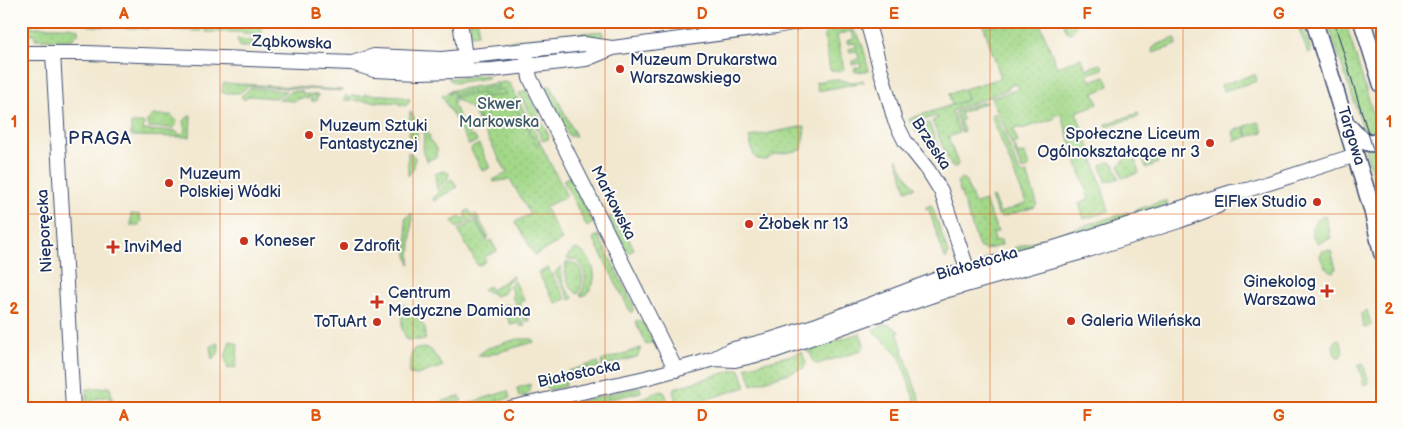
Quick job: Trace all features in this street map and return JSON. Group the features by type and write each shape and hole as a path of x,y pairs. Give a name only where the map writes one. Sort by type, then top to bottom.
{"main road":[{"name":"Targowa","path":"1314,21 1372,209 1382,253"},
{"path":"1362,21 1382,86"},
{"path":"1347,125 1366,143 1372,144 1382,137"}],"street":[{"path":"460,21 466,65"},
{"name":"Ząbkowska","path":"21,53 352,63 374,56 442,59 466,65 528,66 586,59 613,48 803,21"},
{"name":"Brzeska","path":"867,21 895,121 905,141 928,170 941,191 970,277"},
{"name":"Ząbkowska","path":"466,65 526,51 584,44 613,48"},
{"name":"Markowska","path":"526,51 530,78 676,370"},
{"name":"Nieporęcka","path":"53,53 73,408"},
{"name":"Białostocka","path":"510,408 645,378 713,359 735,360 774,351 948,290 970,277 1051,249 1356,155"}],"green space":[{"path":"88,21 146,24 148,29 89,26"},
{"path":"240,21 261,21 262,38 241,32 206,32 204,26 240,28"},
{"path":"469,21 478,21 478,34 471,35"},
{"path":"982,21 990,21 991,27 999,24 998,21 1002,21 1004,26 1019,21 1039,21 1057,67 1081,58 1086,69 1102,65 1103,69 1087,74 1090,81 1105,76 1108,87 1094,93 1098,104 1076,112 1092,155 1109,211 1084,219 1079,203 1089,199 1061,114 1053,116 1054,119 1013,130 1018,142 1014,143 1018,155 1025,153 1029,168 1022,170 991,98 1019,89 1017,84 1009,86 1009,89 952,111 959,133 948,137 958,164 956,167 951,166 932,121 937,119 936,116 911,124 909,119 967,100 964,89 1001,78"},
{"path":"1063,21 1073,21 1076,28 1071,33 1067,32"},
{"path":"1296,21 1300,21 1312,52 1308,53"},
{"path":"1327,21 1345,21 1378,130 1367,134 1364,131"},
{"path":"160,24 200,25 201,31 162,30"},
{"path":"28,27 69,27 78,29 78,34 73,39 68,40 35,39 35,34 28,34"},
{"path":"848,28 853,30 860,40 869,71 854,71 855,68 861,67 860,63 852,65 852,61 859,59 857,51 850,52 849,49 856,47 856,43 848,44 847,41 854,39 852,31 837,35 844,69 842,71 830,70 824,35 826,32"},
{"path":"603,31 603,36 557,40 557,36"},
{"path":"550,36 550,43 495,48 499,42"},
{"path":"237,38 261,43 261,47 240,47"},
{"path":"1175,38 1177,45 1153,53 1152,49 1156,45"},
{"path":"1255,74 1257,81 1223,91 1221,85"},
{"path":"488,75 488,78 454,83 448,78"},
{"path":"832,79 854,82 863,80 864,82 818,91 816,82"},
{"name":"Skwer Markowska","path":"505,82 510,84 567,196 545,207 562,240 535,255 515,222 530,214 510,179 494,182 493,180 507,173 471,107 452,97 455,103 453,105 471,137 474,136 477,141 469,145 442,96 449,91"},
{"path":"223,83 343,91 249,86 239,93 222,93"},
{"path":"497,83 498,87 493,88 489,86 489,88 454,94 450,92 449,95 449,91"},
{"path":"550,84 576,136 569,136 545,88"},
{"path":"251,88 286,91 276,98 249,96 243,99 241,96"},
{"path":"503,89 506,94 486,97 485,92"},
{"path":"964,89 967,100 952,105 949,94"},
{"path":"526,90 549,136 548,139 543,141 519,93"},
{"path":"291,91 302,91 303,94 318,95 316,101 311,101 309,96 308,99 301,98 295,101 279,100"},
{"path":"482,93 484,102 482,106 485,107 487,118 484,120 489,128 484,130 478,120 480,119 476,107 472,109 453,97"},
{"path":"365,94 402,96 410,99 407,105 400,106 400,103 344,100 346,95 349,98 354,95 364,97"},
{"path":"516,96 540,142 535,145 533,136 531,137 528,132 530,130 528,127 526,128 513,102"},
{"path":"985,101 986,103 960,113 963,120 960,121 964,131 961,132 955,112"},
{"path":"410,111 417,122 417,140 409,142"},
{"path":"996,113 1020,174 1027,173 1037,203 1035,207 1002,217 998,215 991,198 993,197 1000,213 1026,203 991,115"},
{"path":"1138,113 1139,116 1107,127 1106,124"},
{"path":"153,115 171,115 177,121 176,126 174,128 149,127 147,121"},
{"path":"191,115 190,137 131,136 131,123 144,123 143,130 175,131 181,135 185,131 183,121"},
{"path":"1259,122 1263,132 1248,137 1245,126"},
{"path":"929,123 946,166 943,166 914,128"},
{"path":"805,126 802,150 773,155 766,160 757,159 754,156 749,137"},
{"path":"1244,127 1247,137 1235,141 1233,131"},
{"path":"427,131 429,139 437,149 436,157 427,161 423,154 424,132"},
{"path":"479,144 490,168 483,171 471,148"},
{"path":"1382,147 1382,207 1365,149"},
{"path":"1154,151 1158,163 1146,168 1140,153"},
{"path":"408,152 415,157 414,168 408,176"},
{"path":"1134,155 1139,173 1122,178 1119,166 1126,158"},
{"path":"897,158 906,175 915,188 906,190"},
{"path":"1109,162 1114,164 1119,178 1106,182 1101,165"},
{"path":"443,171 449,173 448,178 437,190 435,174"},
{"path":"569,177 593,223 587,227 563,180"},
{"path":"961,178 965,180 975,204 985,201 998,232 993,233 995,241 1001,240 1002,245 985,250 979,247 957,182"},
{"path":"452,179 457,187 434,201 433,199 447,182"},
{"path":"1167,200 1168,205 1136,215 1135,210"},
{"path":"930,205 932,206 948,253 947,258 945,258 929,210 925,208"},
{"path":"469,210 473,216 476,214 489,237 487,239 475,218 457,228 452,221 461,216 463,219 465,218 465,212"},
{"path":"1128,212 1130,217 1048,243 1016,251 1014,248"},
{"path":"412,213 410,264 407,256 405,218"},
{"path":"131,214 140,215 141,220 138,226 131,226"},
{"path":"616,214 634,249 631,252 627,252 609,218"},
{"path":"1325,216 1331,238 1318,243 1312,235 1312,227 1316,221"},
{"path":"475,221 488,242 491,240 497,251 484,257 486,261 478,266 458,230"},
{"path":"598,235 634,306 631,313 593,238"},
{"path":"576,249 588,258 594,271 593,285 583,296 580,295 585,282 583,268 577,260 567,259 569,254"},
{"path":"1322,251 1331,251 1336,268 1334,272 1326,268 1320,256"},
{"path":"570,262 579,266 581,273 582,283 578,294 571,288 565,272 566,263"},
{"path":"561,266 564,283 574,298 570,300 555,273"},
{"path":"548,268 566,299 556,304 538,273"},
{"path":"512,276 513,278 507,282 504,293 495,296 490,292 485,292 483,289 489,286 492,290"},
{"path":"514,280 524,300 519,303 530,321 525,321 512,297 513,293 509,286"},
{"path":"402,305 405,305 425,327 425,340 407,340 402,329"},
{"path":"504,305 509,305 525,326 520,326 519,323 511,325 502,308 495,311"},
{"path":"1367,310 1371,325 1365,328 1363,327 1361,314"},
{"path":"638,320 643,324 653,342 646,345 635,321"},
{"path":"888,324 900,332 897,332 922,408 917,408 897,353 874,332 874,329"},
{"path":"860,333 864,345 858,352 817,364 813,361 810,352 808,353 807,350 815,346"},
{"path":"517,339 533,339 534,342 485,356 478,355 488,348"},
{"path":"1337,339 1342,347 1340,357 1337,357 1334,352 1333,343"},
{"path":"230,341 238,344 236,367 228,369 225,357"},
{"path":"217,343 219,345 218,354 212,359 210,347"},
{"path":"427,348 431,350 443,366 417,375 409,374 411,356 414,349"},
{"path":"641,348 637,357 602,366 601,361"},
{"path":"802,352 806,363 804,368 752,385 746,367"},
{"path":"598,362 599,367 568,374 568,371"},
{"path":"1363,363 1369,383 1364,385 1358,365"},
{"path":"738,369 746,387 679,408 673,391 674,388"},
{"path":"564,373 566,386 550,390 544,385 542,380"},
{"path":"530,384 530,392 519,397 517,388"},
{"path":"110,387 114,408 112,408 108,396 92,400 94,408 87,408 86,389"},
{"path":"640,387 641,392 571,408 552,408"},
{"path":"508,391 510,398 463,408 462,405"},
{"path":"662,391 665,393 669,405 660,408 613,408 612,406 649,397 652,393"},
{"path":"460,396 462,401 433,408 420,408"}],"tram line":[{"path":"1334,21 1382,179"}],"place":[{"name":"Muzeum Drukarstwa Warszawskiego","path":"620,69"},
{"name":"Muzeum Sztuki Fantastycznej","path":"309,135"},
{"name":"Społeczne Liceum Ogólnokształcące nr 3","path":"1210,143"},
{"name":"Muzeum Polskiej Wódki","path":"169,183"},
{"name":"ElFlex Studio","path":"1317,202"},
{"name":"Żłobek nr 13","path":"749,224"},
{"name":"Koneser","path":"244,241"},
{"name":"Zdrofit","path":"344,246"},
{"name":"InviMed","path":"113,247"},
{"name":"Ginekolog Warszawa","path":"1327,291"},
{"name":"Centrum Medyczne Damiana","path":"377,302"},
{"name":"Galeria Wileńska","path":"1071,321"},
{"name":"ToTuArt","path":"377,322"}],"district":[{"name":"PRAGA","path":"100,138"}]}
